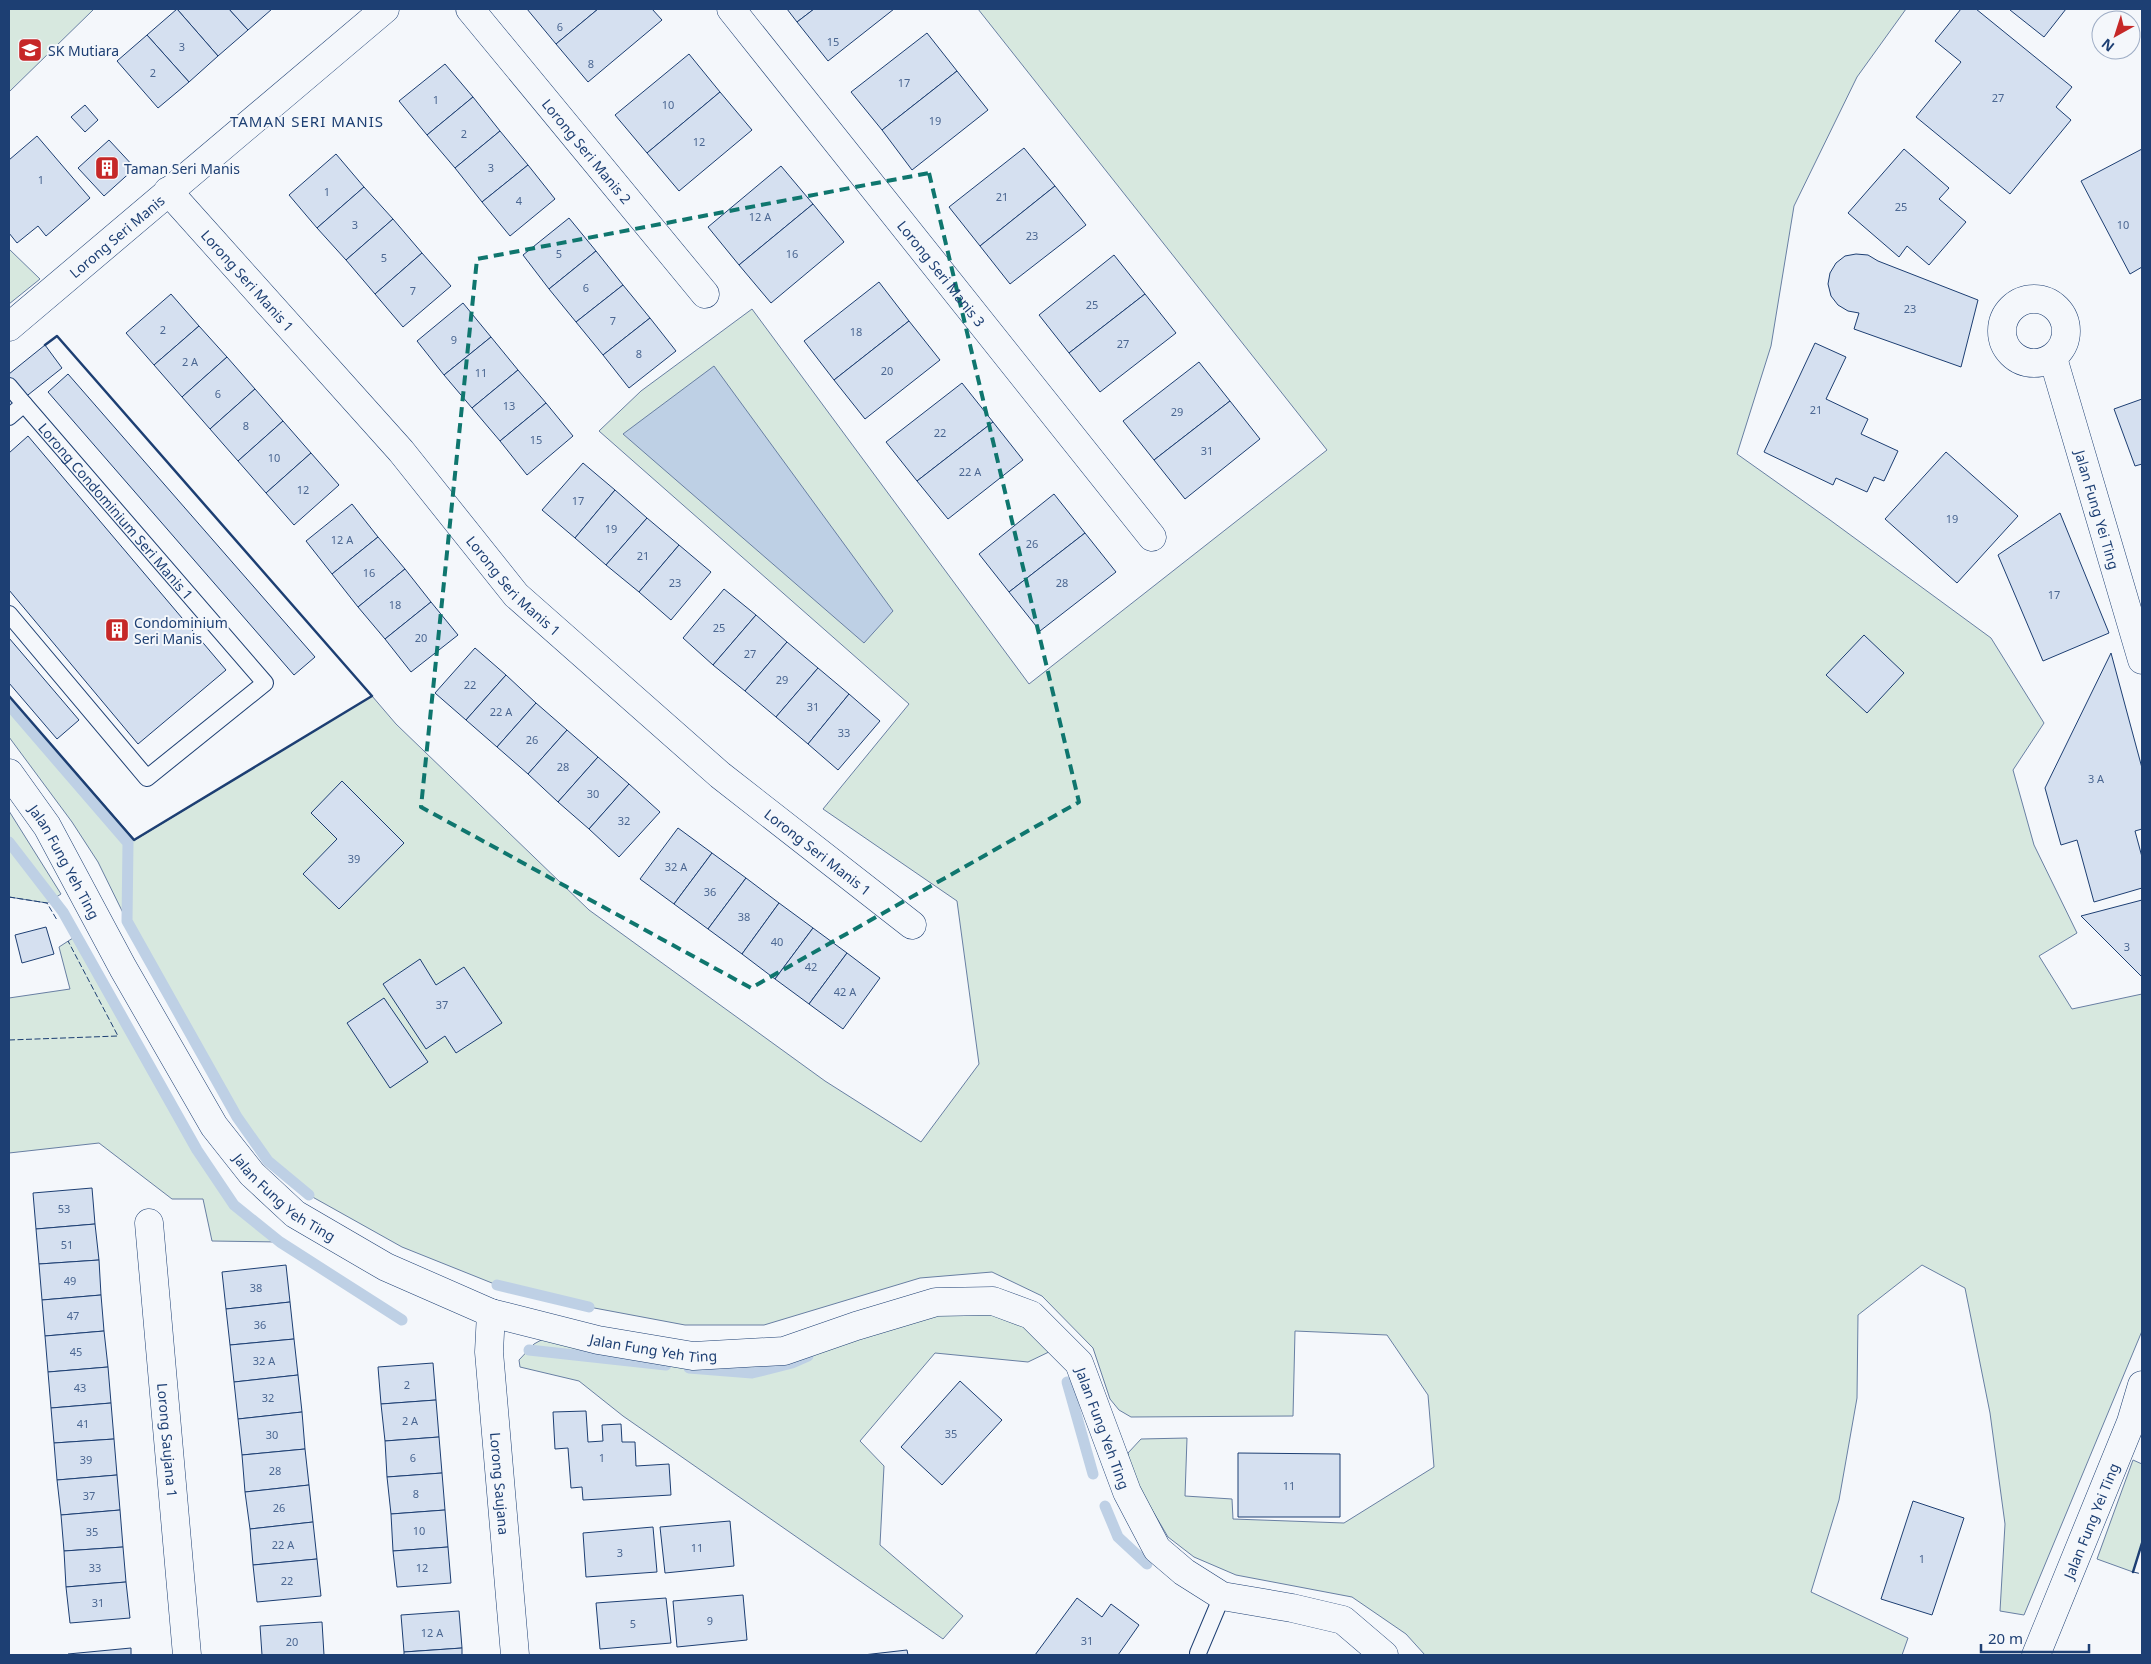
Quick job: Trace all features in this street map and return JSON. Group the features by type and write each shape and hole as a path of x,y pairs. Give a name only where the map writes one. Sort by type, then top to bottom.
{"street":[{"name":"Lorong Seri Manis","path":"9,327 385,9"},
{"name":"Lorong Seri Manis 2","path":"470,9 705,294"},
{"name":"Lorong Seri Manis 3","path":"731,9 1152,537"},
{"name":"Lorong Seri Manis 1","path":"168,191 401,451 516,595 720,775 912,925"},
{"name":"Jalan Fung Yei Ting","path":"2053,358 2142,660"},
{"name":"Jalan Fung Yeh Ting","path":"9,773 47,826 123,968 214,1126 252,1174 295,1214 386,1267 491,1313 598,1340 693,1356 784,1351 856,1326 936,1302 993,1301 1030,1315 1079,1363 1127,1492 1157,1549 1184,1572 1222,1596 1292,1608 1343,1620 1384,1655"},
{"name":"Lorong Saujana 1","path":"150,1223 187,1655"},
{"name":"Lorong Saujana","path":"491,1313 489,1352 515,1655"},
{"name":"Jalan Fung Yei Ting","path":"2036,1655 2131,1422 2142,1386"}],"lane":[{"name":"Lorong Condominium Seri Manis 1","path":"9,386 265,683 147,778 9,614"},
{"path":"9,417 24,404"},
{"path":"1198,1653 1222,1596"}],"highlighted area":[{"path":"929,173 1079,802 751,988 421,807 477,259"}],"shaded area":[{"name":"SK Mutiara","path":"9,9 94,9 9,92"},
{"path":"978,9 1906,9 1857,77 1794,206 1771,346 1737,454 1991,638 2044,723 2013,770 2034,845 2077,933 2039,956 2072,1009 2142,994 2142,1331 2024,1615 2000,1611 2005,1524 1990,1413 1965,1288 1922,1265 1858,1315 1857,1398 1839,1500 1811,1592 1908,1638 1902,1655 1425,1655 1406,1634 1352,1597 1236,1575 1194,1557 1168,1537 1131,1474 1128,1453 1141,1439 1187,1438 1185,1496 1232,1499 1233,1519 1344,1523 1434,1467 1428,1395 1387,1335 1295,1331 1293,1416 1131,1417 1119,1410 1110,1399 1093,1348 1042,1296 992,1272 920,1278 764,1325 685,1325 589,1307 497,1285 402,1247 309,1195 268,1161 237,1117 127,921 98,862 72,822 9,737 9,696 135,840 372,696 396,724 589,910 825,1081 921,1142 979,1064 957,901 823,809 909,704 599,431 641,391 752,309 1029,684 1327,450"},
{"path":"9,249 40,279 9,304"},
{"path":"9,811 61,894 47,903 9,897"},
{"path":"76,936 197,1150 234,1205 280,1242 212,1241 203,1199 172,1199 99,1143 9,1153 9,998 70,989 59,947"},
{"path":"971,1306 1026,1324 1053,1350 1028,1362 935,1353 860,1441 884,1466 880,1545 963,1616 943,1639 623,1416 579,1381 520,1367 519,1360 534,1344 543,1339 698,1363"},
{"path":"2133,1460 2142,1464 2142,1543 2133,1572 2097,1559"}],"water":[{"path":"714,366 893,611 864,643 623,434"}],"building":[{"path":"177,9 229,9 248,30 218,56"},
{"path":"177,9 218,56 189,82 147,35"},
{"path":"229,9 272,9 248,30"},
{"path":"527,9 598,9 556,44"},
{"path":"598,9 652,9 662,20 588,82 556,44"},
{"path":"787,9 814,9 797,22"},
{"path":"814,9 894,9 828,61 797,22"},
{"path":"1961,9 1976,9 2072,87 2056,107 2071,120 2010,194 1916,117 1961,62 1935,41"},
{"path":"2011,9 2066,9 2044,37"},
{"path":"927,33 957,71 882,130 851,92"},
{"path":"147,35 189,82 158,108 117,61"},
{"path":"689,54 720,92 647,153 615,115"},
{"path":"445,64 473,97 427,135 399,101"},
{"path":"957,71 988,110 912,170 882,130"},
{"path":"720,92 752,130 679,191 647,153"},
{"path":"473,97 500,131 455,168 427,135"},
{"path":"85,105 98,120 85,132 71,117"},
{"path":"500,131 528,165 482,202 455,168"},
{"path":"37,136 90,198 46,236 38,226 17,243 9,233 9,160"},
{"name":"Taman Seri Manis","path":"109,140 135,168 104,196 78,168"},
{"path":"1024,148 1055,186 980,246 949,207"},
{"path":"1904,149 1949,188 1939,199 1966,222 1929,265 1907,246 1899,257 1848,213"},
{"path":"2142,149 2142,267 2130,274 2081,181"},
{"path":"336,154 364,187 317,228 289,195"},
{"path":"528,165 555,199 510,236 482,202"},
{"path":"781,166 813,204 739,265 708,227"},
{"path":"1055,186 1086,225 1010,284 980,246"},
{"path":"364,187 393,219 346,260 317,228"},
{"path":"813,204 844,242 771,303 739,265"},
{"path":"569,218 596,251 549,289 523,255"},
{"path":"393,219 422,253 375,294 346,260"},
{"path":"596,251 623,285 576,322 549,289"},
{"path":"422,253 451,286 403,327 375,294"},
{"path":"1856,254 1868,255 1878,261 1978,300 1961,367 1854,329 1859,313 1848,311 1838,305 1831,296 1828,284 1830,273 1836,263 1845,256"},
{"path":"1114,255 1145,294 1069,353 1039,315"},
{"path":"879,282 909,321 834,380 804,341"},
{"path":"623,285 650,318 603,355 576,322"},
{"path":"171,294 199,326 154,365 126,333"},
{"path":"1145,294 1176,333 1100,392 1069,353"},
{"path":"463,303 491,337 444,375 417,341"},
{"path":"650,318 676,351 629,388 603,355"},
{"path":"909,321 940,360 865,419 834,380"},
{"path":"199,326 227,357 182,397 154,365"},
{"path":"491,337 518,370 472,408 444,375"},
{"path":"1815,343 1846,357 1826,399 1868,419 1861,434 1898,451 1884,481 1874,477 1867,492 1836,478 1833,485 1764,452"},
{"path":"45,345 62,368 9,410 9,374"},
{"path":"227,357 255,389 210,429 182,397"},
{"path":"1199,362 1230,401 1154,460 1123,421"},
{"path":"518,370 546,403 500,441 472,408"},
{"path":"68,374 315,657 294,675 48,392"},
{"path":"962,383 993,422 917,481 886,442"},
{"path":"255,389 283,421 238,461 210,429"},
{"path":"2142,399 2142,464 2135,466 2114,409"},
{"path":"1230,401 1260,439 1185,499 1154,460"},
{"path":"546,403 573,436 527,475 500,441"},
{"path":"283,421 311,453 266,493 238,461"},
{"path":"993,422 1023,460 948,519 917,481"},
{"name":"Condominium Seri Manis","path":"28,436 226,670 138,744 9,590 9,453"},
{"path":"1946,452 2018,516 1957,583 1885,519"},
{"path":"311,453 339,485 294,525 266,493"},
{"path":"583,463 615,490 575,538 542,510"},
{"path":"615,490 647,518 606,565 575,538"},
{"path":"1054,494 1085,533 1009,592 979,554"},
{"path":"352,504 378,537 332,574 306,541"},
{"path":"2060,513 2109,633 2043,661 1998,555"},
{"path":"647,518 679,545 639,592 606,565"},
{"path":"1085,533 1116,572 1040,631 1009,592"},
{"path":"378,537 405,569 358,607 332,574"},
{"path":"679,545 711,572 671,620 639,592"},
{"path":"405,569 431,602 385,639 358,607"},
{"path":"724,589 756,615 713,665 683,638"},
{"path":"431,602 458,635 411,672 385,639"},
{"path":"756,615 787,642 745,691 713,665"},
{"path":"1864,635 1904,673 1867,713 1826,675"},
{"path":"9,638 79,720 57,739 9,683"},
{"path":"787,642 818,668 776,717 745,691"},
{"path":"475,648 506,675 466,720 435,693"},
{"path":"2111,653 2142,768 2142,829 2135,831 2142,857 2142,888 2094,902 2077,840 2061,845 2045,788"},
{"path":"818,668 849,694 808,744 776,717"},
{"path":"506,675 536,703 497,747 466,720"},
{"path":"849,694 880,721 838,770 808,744"},
{"path":"536,703 567,730 528,774 497,747"},
{"path":"567,730 598,757 558,802 528,774"},
{"path":"598,757 629,784 589,829 558,802"},
{"path":"342,781 404,843 339,909 303,874 337,839 311,813"},
{"path":"629,784 660,812 619,857 589,829"},
{"path":"678,828 712,853 674,904 640,879"},
{"path":"712,853 746,878 708,929 674,904"},
{"path":"746,878 779,903 742,954 708,929"},
{"path":"2142,900 2142,977 2081,916"},
{"path":"779,903 813,928 775,979 742,954"},
{"path":"46,927 54,954 22,963 15,935"},
{"path":"813,928 847,953 809,1004 775,979"},
{"path":"847,953 880,978 843,1029 809,1004"},
{"path":"420,959 436,985 464,967 502,1023 456,1053 445,1036 426,1049 383,984"},
{"path":"384,998 428,1062 390,1088 347,1023"},
{"path":"92,1188 95,1224 36,1229 33,1193"},
{"path":"95,1224 99,1260 39,1264 36,1229"},
{"path":"99,1260 101,1295 42,1300 39,1264"},
{"path":"286,1265 290,1302 226,1309 222,1272"},
{"path":"101,1295 104,1331 45,1336 42,1300"},
{"path":"290,1302 294,1339 230,1345 226,1309"},
{"path":"104,1331 108,1367 48,1372 45,1336"},
{"path":"294,1339 298,1375 234,1382 230,1345"},
{"path":"433,1363 436,1400 381,1404 378,1367"},
{"path":"108,1367 111,1403 51,1408 48,1372"},
{"path":"298,1375 302,1412 238,1419 234,1382"},
{"path":"960,1381 1002,1420 942,1485 901,1447"},
{"path":"436,1400 439,1437 385,1441 381,1404"},
{"path":"111,1403 114,1439 54,1443 51,1408"},
{"path":"586,1411 588,1442 603,1441 602,1425 621,1424 622,1442 635,1442 636,1466 669,1464 671,1495 583,1500 582,1487 571,1488 568,1448 555,1449 553,1412"},
{"path":"302,1412 305,1449 242,1455 238,1419"},
{"path":"439,1437 442,1473 387,1477 385,1441"},
{"path":"114,1439 117,1475 57,1480 54,1443"},
{"path":"305,1449 309,1485 245,1492 242,1455"},
{"path":"1238,1453 1340,1454 1340,1517 1238,1517"},
{"path":"442,1473 445,1510 391,1514 387,1477"},
{"path":"117,1475 120,1510 61,1515 57,1480"},
{"path":"309,1485 313,1522 250,1529 245,1492"},
{"path":"1913,1501 1964,1518 1932,1615 1881,1599"},
{"path":"120,1510 123,1547 64,1551 61,1515"},
{"path":"445,1510 448,1547 393,1551 391,1514"},
{"path":"730,1521 734,1566 665,1573 660,1527"},
{"path":"313,1522 317,1559 253,1565 250,1529"},
{"path":"653,1527 657,1572 586,1577 583,1533"},
{"path":"123,1547 126,1582 66,1587 64,1551"},
{"path":"448,1547 451,1583 397,1587 393,1551"},
{"path":"317,1559 321,1596 257,1602 253,1565"},
{"path":"126,1582 130,1618 70,1623 66,1587"},
{"path":"743,1595 747,1640 677,1647 673,1601"},
{"path":"666,1598 671,1643 600,1649 596,1603"},
{"path":"1077,1598 1102,1617 1111,1604 1139,1625 1118,1655 1035,1655"},
{"path":"459,1611 462,1648 404,1652 401,1615"},
{"path":"322,1622 324,1655 262,1655 260,1626"},
{"path":"131,1648 131,1655 68,1655 68,1654"},
{"path":"462,1648 462,1655 404,1655 404,1652"},
{"path":"907,1650 908,1655 863,1655"}],"waterway":[{"path":"9,705 128,843 127,921 237,1117 268,1161 309,1195"},
{"path":"9,842 63,912 197,1150 234,1205 280,1242 402,1320"},
{"path":"497,1285 589,1307"},
{"path":"529,1350 666,1365"},
{"path":"689,1368 752,1373 792,1363 808,1356"},
{"path":"1067,1382 1093,1474"},
{"path":"1105,1506 1118,1537 1147,1564"}],"fence":[{"path":"9,897 47,903 57,920"},
{"path":"9,1040 118,1036 68,941"},
{"path":"2133,1572 2142,1574"}],"wall":[{"path":"9,696 134,840 372,696 57,336 45,345"},
{"path":"2133,1572 2142,1543"}],"place":[{"name":"SK Mutiara","path":"30,50"},
{"name":"Taman Seri Manis","path":"107,168"},
{"name":"Condominium Seri Manis","path":"117,630"}],"district":[{"name":"TAMAN SERI MANIS","path":"307,121"}]}
